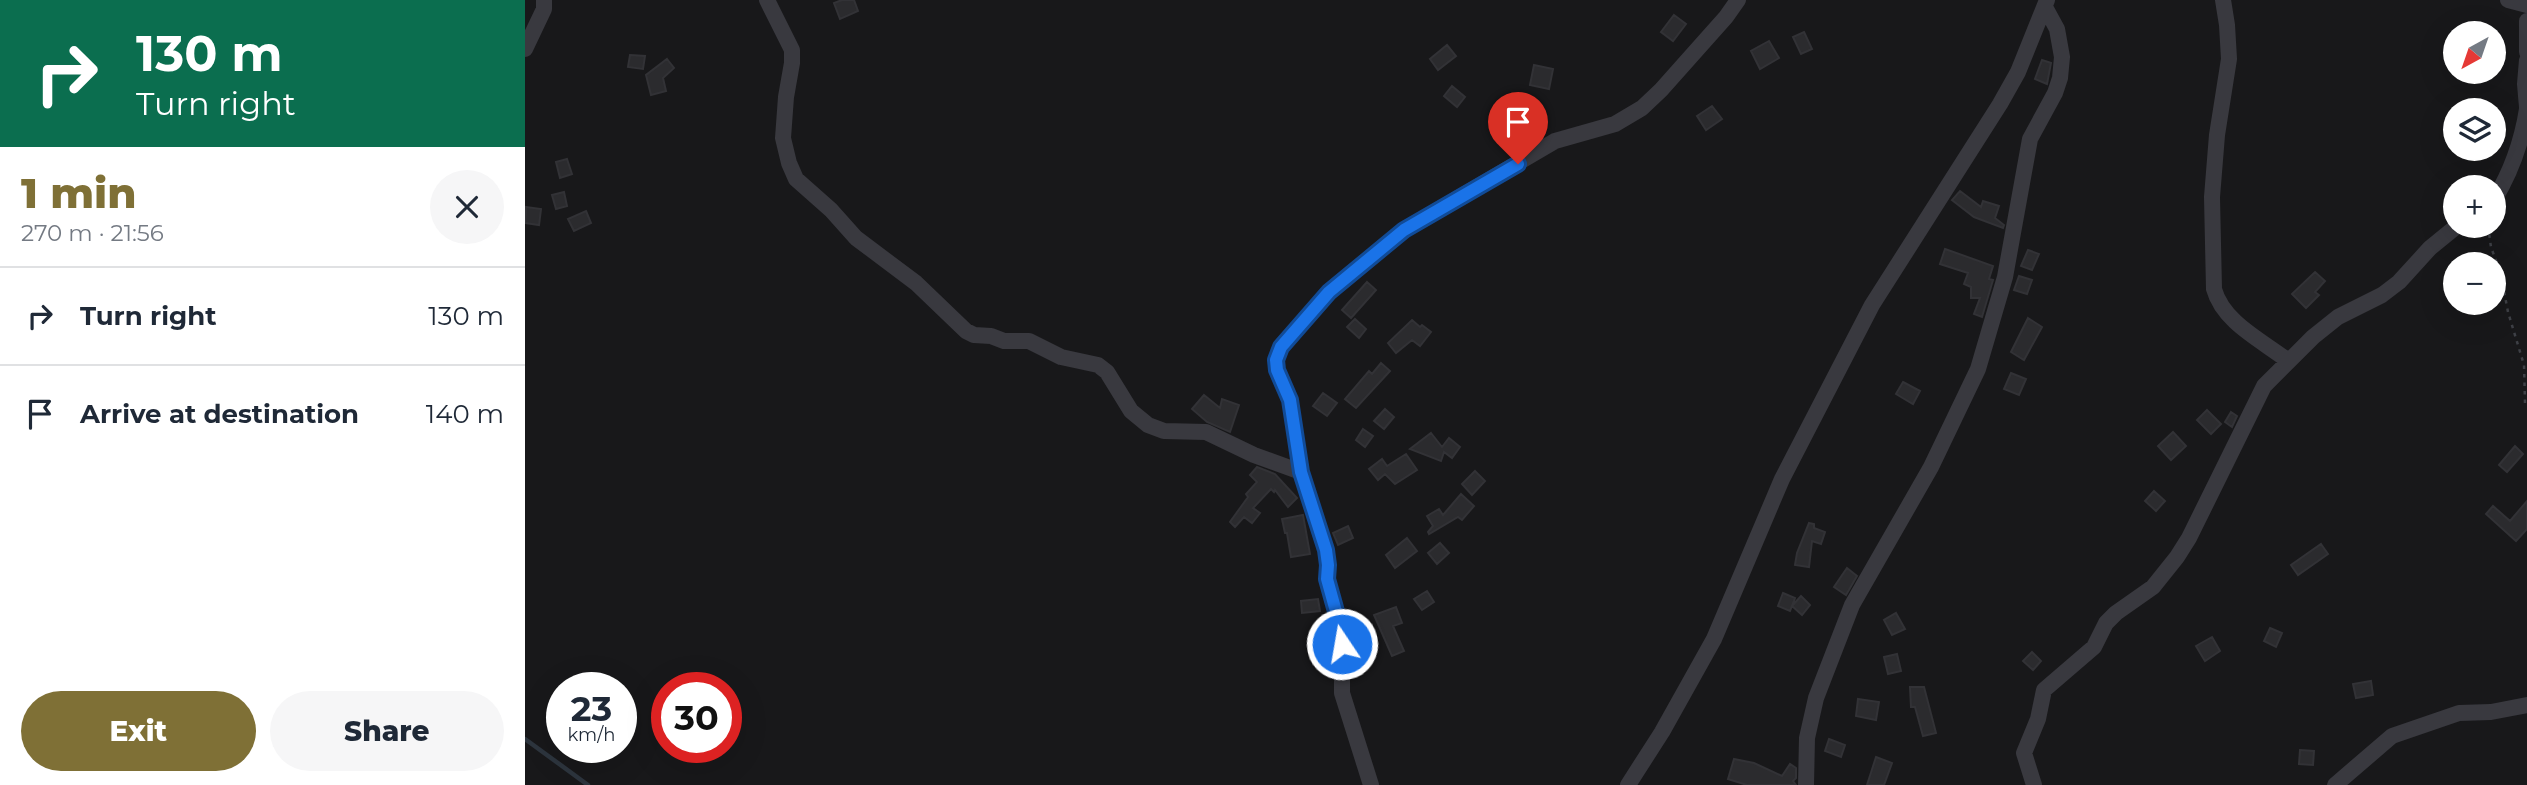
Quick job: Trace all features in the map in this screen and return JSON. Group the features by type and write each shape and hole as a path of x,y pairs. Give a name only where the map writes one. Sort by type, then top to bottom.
{"street":[{"path":"525,49 544,9 544,0"},
{"path":"767,0 792,50 783,138 789,163 796,179 831,210 856,238 916,283 966,331 1004,341 1029,341 1061,358 1098,365 1107,372 1131,411 1148,425 1164,431 1206,432 1301,472"},
{"path":"1371,785 1342,693 1341,637 1327,579 1326,550 1301,472 1290,400 1277,370 1276,360 1281,347 1329,292 1404,230 1555,141 1615,124 1642,108 1726,17 1738,0"},
{"path":"2223,0 2228,59 2217,135 2212,197 2214,289 2218,303 2227,315 2287,360"},
{"path":"2508,0 2527,5"},
{"path":"1627,785 1662,732 1714,639 1781,479 1872,305 2000,104 2018,72 2046,3"},
{"path":"1806,785 1807,738 1816,698 1852,605 1931,467 1978,369 2005,278 2030,139 2055,93 2060,78 2062,57 2057,29 2046,3"},
{"path":"2527,21 2527,52"},
{"path":"2506,180 2525,125 2527,60"},
{"path":"2034,785 2024,753 2038,719 2044,690 2094,648 2106,623 2153,587 2177,557 2264,386 2287,360 2338,317 2382,295 2399,282 2443,237"},
{"path":"2335,785 2392,736 2459,713 2491,712 2527,705"}],"path":[{"path":"2490,238 2523,365 2525,402"}],"building":[{"path":"854,0 858,11 840,19 834,3"},
{"path":"1674,15 1686,24 1673,41 1661,32"},
{"path":"1804,32 1812,49 1801,54 1793,37"},
{"path":"1769,41 1779,58 1760,69 1751,51"},
{"path":"1447,45 1456,56 1438,70 1430,59"},
{"path":"630,55 645,56 643,69 628,67"},
{"path":"667,59 674,68 663,78 666,91 651,95 646,75"},
{"path":"2042,60 2051,63 2047,84 2035,79"},
{"path":"1534,65 1553,69 1549,89 1530,85"},
{"path":"1452,86 1465,97 1457,107 1444,96"},
{"path":"1523,98 1533,105 1525,116 1515,109"},
{"path":"1712,106 1722,119 1706,130 1697,116"},
{"path":"567,159 572,174 560,178 556,162"},
{"path":"1960,191 1981,207 1983,201 1999,206 1995,218 2004,225 2003,228 1974,217 1952,200"},
{"path":"564,192 567,206 556,209 552,195"},
{"path":"526,207 541,209 539,225 525,223"},
{"path":"586,211 591,223 574,231 568,219"},
{"path":"1945,249 1993,266 1989,279 1993,280 1982,317 1974,314 1980,298 1971,298 1971,287 1964,284 1968,273 1940,264"},
{"path":"2028,250 2039,254 2032,270 2021,266"},
{"path":"2315,272 2325,281 2315,292 2319,295 2306,308 2292,294"},
{"path":"2019,276 2032,280 2027,294 2014,290"},
{"path":"1367,282 1376,290 1351,318 1342,310"},
{"path":"2028,318 2042,327 2024,360 2011,352"},
{"path":"1355,319 1366,329 1359,338 1347,327"},
{"path":"1412,320 1431,332 1420,346 1412,340 1396,353 1388,343"},
{"path":"1381,363 1390,371 1356,408 1345,399 1369,371 1372,374"},
{"path":"2011,373 2026,379 2019,395 2004,389"},
{"path":"1903,382 1920,391 1913,404 1896,394"},
{"path":"1323,393 1337,403 1327,416 1313,406"},
{"path":"1204,395 1220,408 1222,399 1239,405 1230,432 1207,422 1192,409"},
{"path":"1385,409 1394,417 1384,429 1374,421"},
{"path":"2207,410 2221,424 2211,434 2197,420"},
{"path":"2231,412 2237,416 2232,427 2225,422"},
{"path":"1363,429 1373,436 1365,447 1356,440"},
{"path":"2173,432 2186,446 2171,460 2158,446"},
{"path":"1431,433 1442,447 1449,438 1460,447 1452,458 1444,452 1441,461 1410,449"},
{"path":"2515,446 2523,454 2507,472 2499,465"},
{"path":"1406,454 1417,470 1395,484 1385,474 1378,480 1369,469 1382,459 1387,466"},
{"path":"1257,467 1275,474 1297,498 1288,507 1275,490 1274,492 1271,489 1253,508 1260,513 1252,523 1244,517 1235,527 1230,522 1248,497 1246,494 1257,482 1250,475"},
{"path":"1475,471 1485,481 1472,495 1462,484"},
{"path":"2154,491 2165,501 2156,511 2145,501"},
{"path":"1461,494 1474,506 1462,520 1458,517 1429,534 1433,526 1427,516 1439,509 1443,515"},
{"path":"2527,501 2527,529 2516,541 2486,514 2493,506 2510,521"},
{"path":"1303,515 1310,554 1291,557 1282,519"},
{"path":"1809,523 1825,532 1821,544 1812,541 1809,567 1795,565 1797,553"},
{"path":"1348,526 1353,538 1338,545 1333,533"},
{"path":"1407,538 1417,551 1395,568 1386,555"},
{"path":"1440,543 1449,553 1437,564 1428,553"},
{"path":"2321,544 2328,554 2298,575 2291,565"},
{"path":"1847,568 1857,576 1846,595 1834,587"},
{"path":"1427,591 1434,602 1422,610 1414,599"},
{"path":"1783,593 1795,598 1790,611 1778,606"},
{"path":"1801,596 1810,605 1802,615 1792,606"},
{"path":"1318,599 1320,611 1302,613 1301,601"},
{"path":"1396,607 1402,623 1393,626 1404,651 1392,656 1374,615"},
{"path":"1896,613 1905,629 1892,635 1884,620"},
{"path":"2270,628 2282,633 2276,647 2264,641"},
{"path":"2212,637 2220,651 2205,661 2196,646"},
{"path":"2032,652 2041,661 2033,670 2023,661"},
{"path":"1897,654 1901,671 1888,674 1884,657"},
{"path":"2371,681 2373,695 2356,698 2353,684"},
{"path":"1910,687 1924,687 1936,733 1923,736 1915,707 1911,707"},
{"path":"1858,699 1879,702 1876,720 1856,716"},
{"path":"1829,739 1845,745 1841,757 1825,751"},
{"path":"2300,750 2314,751 2313,765 2299,764"},
{"path":"1876,757 1892,763 1884,785 1867,785"},
{"path":"1734,759 1754,763 1782,776 1790,764 1796,768 1796,778 1793,781 1796,785 1747,785 1728,779"}],"waterway":[{"path":"525,739 588,785"}],"route":[{"path":"1342,644 1327,579 1326,550 1301,472 1290,400 1277,370 1276,360 1281,347 1329,292 1404,230 1518,164"}]}
